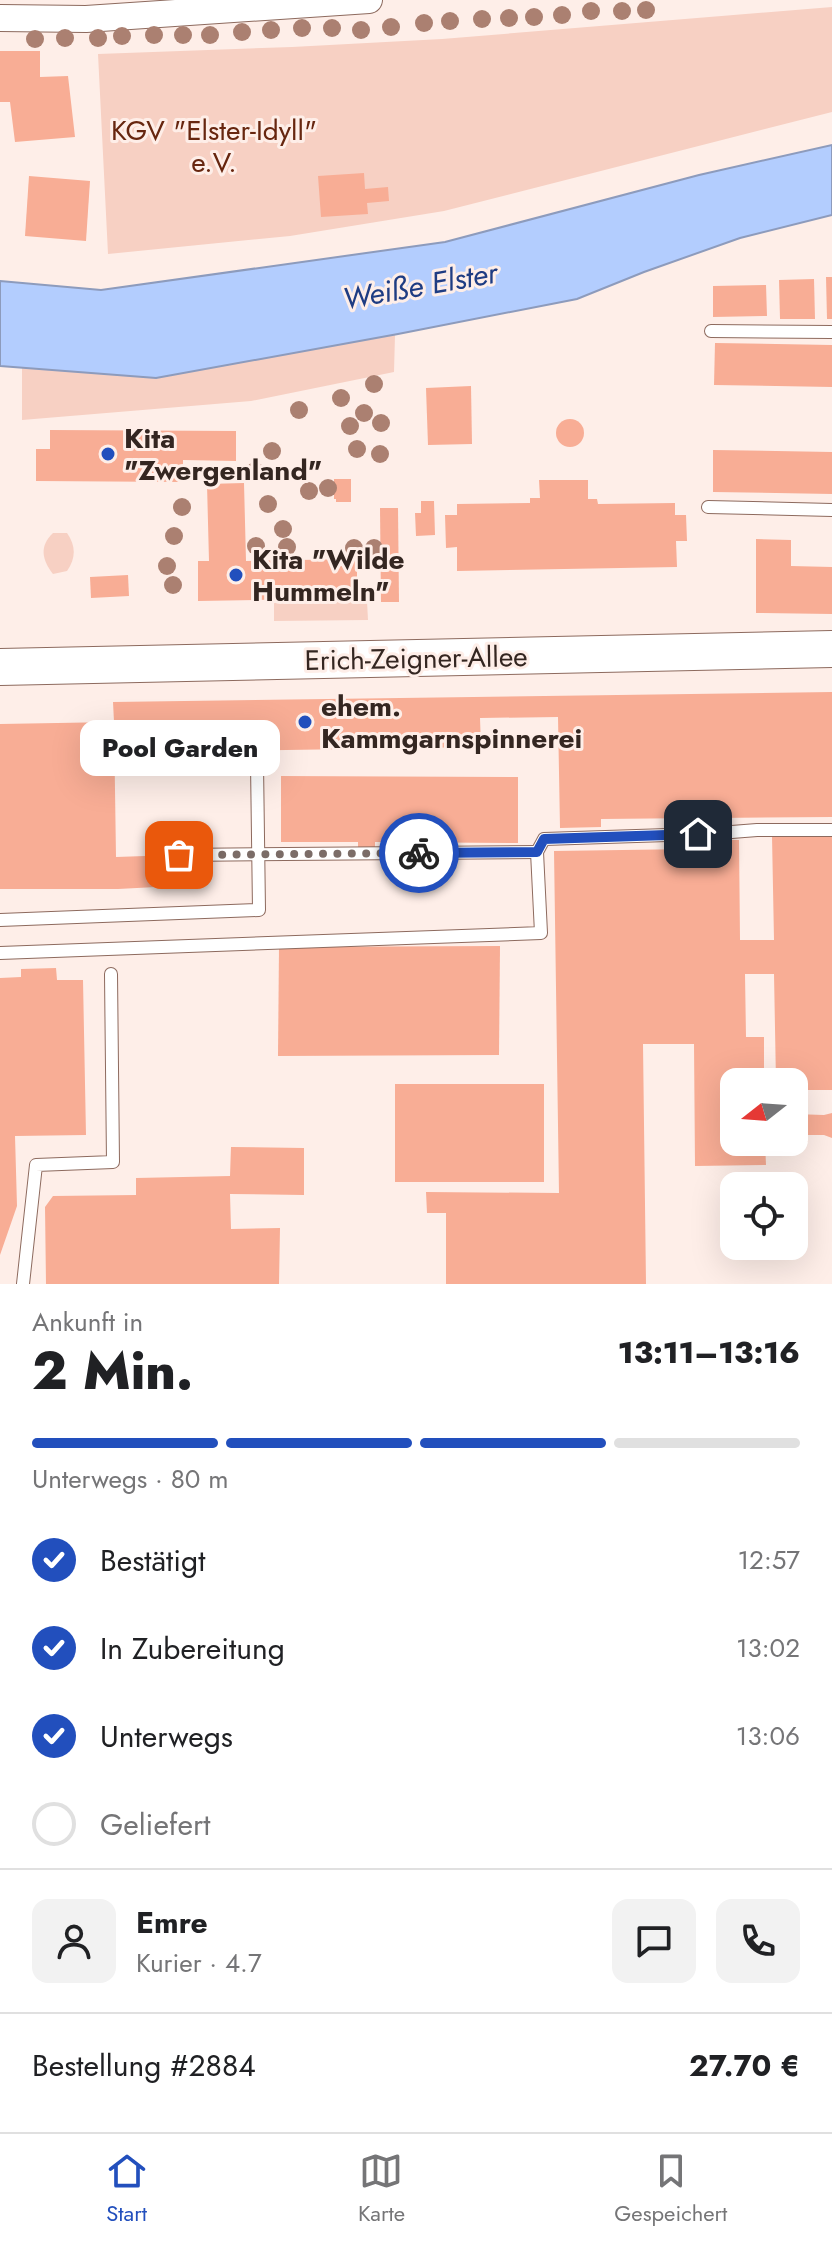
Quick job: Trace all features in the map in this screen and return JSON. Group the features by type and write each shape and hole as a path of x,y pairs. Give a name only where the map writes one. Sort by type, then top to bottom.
{"street":[{"path":"0,18 86,19 369,0"},
{"name":"Erich-Zeigner-Allee","path":"0,667 832,649"}],"lane":[{"path":"711,331 832,332"},
{"path":"708,507 832,510"},
{"path":"0,920 259,910 257,764"},
{"path":"719,833 832,830"},
{"path":"0,953 541,933 537,852 544,839 698,834"},
{"path":"179,855 537,852"},
{"path":"23,1284 36,1165 113,1162 111,974"}],"green space":[{"name":"KGV \"Elster-Idyll\" e.V.","path":"832,7 832,112 444,211 290,236 108,254 98,54 442,39"},
{"path":"395,335 394,372 251,401 22,420 22,368 156,378"},
{"path":"53,533 67,533 74,552 67,571 53,574 46,564 44,548"},
{"path":"367,601 368,620 274,621 274,603"}],"water":[{"name":"Weiße Elster","path":"832,145 832,215 740,238 577,299 156,378 0,366 0,281 101,290 445,242 699,175"}],"building":[{"path":"0,51 40,51 40,77 68,76 75,137 15,142 10,102 0,102"},
{"path":"364,173 365,189 388,187 389,201 367,203 368,214 321,217 318,176"},
{"path":"29,176 90,181 86,241 25,236"},
{"path":"826,277 832,277 832,319 827,319"},
{"path":"814,279 815,319 780,319 779,280"},
{"path":"766,285 767,316 713,317 713,286"},
{"path":"715,343 832,345 832,387 714,385"},
{"path":"471,386 472,444 428,445 426,388"},
{"path":"570,419 580,423 584,433 580,443 570,447 560,443 556,433 560,423"},
{"path":"50,430 236,431 236,461 183,460 183,482 36,481 36,449 50,449"},
{"path":"713,450 832,452 832,494 713,492"},
{"path":"334,479 351,479 351,502 336,502"},
{"path":"539,480 588,480 588,499 597,499 598,504 675,503 675,515 686,515 687,541 676,541 677,567 457,571 457,547 446,548 445,515 457,515 457,504 530,503 530,498 540,498"},
{"path":"244,483 246,561 357,559 357,598 198,601 198,561 209,561 207,484"},
{"path":"421,501 434,501 435,535 416,536 415,513 421,513"},
{"path":"380,508 398,508 399,602 381,602"},
{"path":"756,539 791,540 791,566 832,567 832,614 756,613"},
{"path":"128,575 129,596 91,598 90,577"},
{"path":"832,692 832,817 715,818 716,840 739,840 740,940 774,940 772,836 832,835 832,1090 808,1090 808,1068 776,1068 774,974 745,974 746,1037 764,1037 764,1068 720,1068 720,1156 766,1156 766,1165 695,1166 694,1044 643,1044 646,1284 446,1284 446,1213 427,1213 426,1192 559,1193 554,851 691,849 691,840 702,840 701,818 601,819 601,827 560,828 558,717 480,718 481,747 218,751 218,723 114,722 113,702"},
{"path":"114,722 116,857 174,855 175,886 0,889 0,724"},
{"path":"281,776 518,777 518,843 375,842 375,850 358,850 358,842 281,842"},
{"path":"500,946 499,1055 278,1056 279,947"},
{"path":"56,968 57,980 83,980 86,1135 15,1136 17,1206 0,1255 0,978 21,977 21,969"},
{"path":"395,1084 544,1084 544,1182 395,1182"},
{"path":"832,1113 832,1138 808,1135 808,1114"},
{"path":"231,1147 304,1148 304,1195 230,1194 231,1229 280,1228 279,1284 46,1284 45,1207 53,1196 136,1195 136,1178 230,1176"}],"way so far":[{"path":"179,855 419,853"}],"place":[{"name":"Kita \"Zwergenland\"","path":"108,454"},
{"name":"Kita \"Wilde Hummeln\"","path":"236,575"},
{"name":"ehem. Kammgarnspinnerei","path":"305,722"},
{"name":"Pool Garden","path":"179,855"}],"route":[{"path":"419,853 537,852 544,839 698,834"}]}
